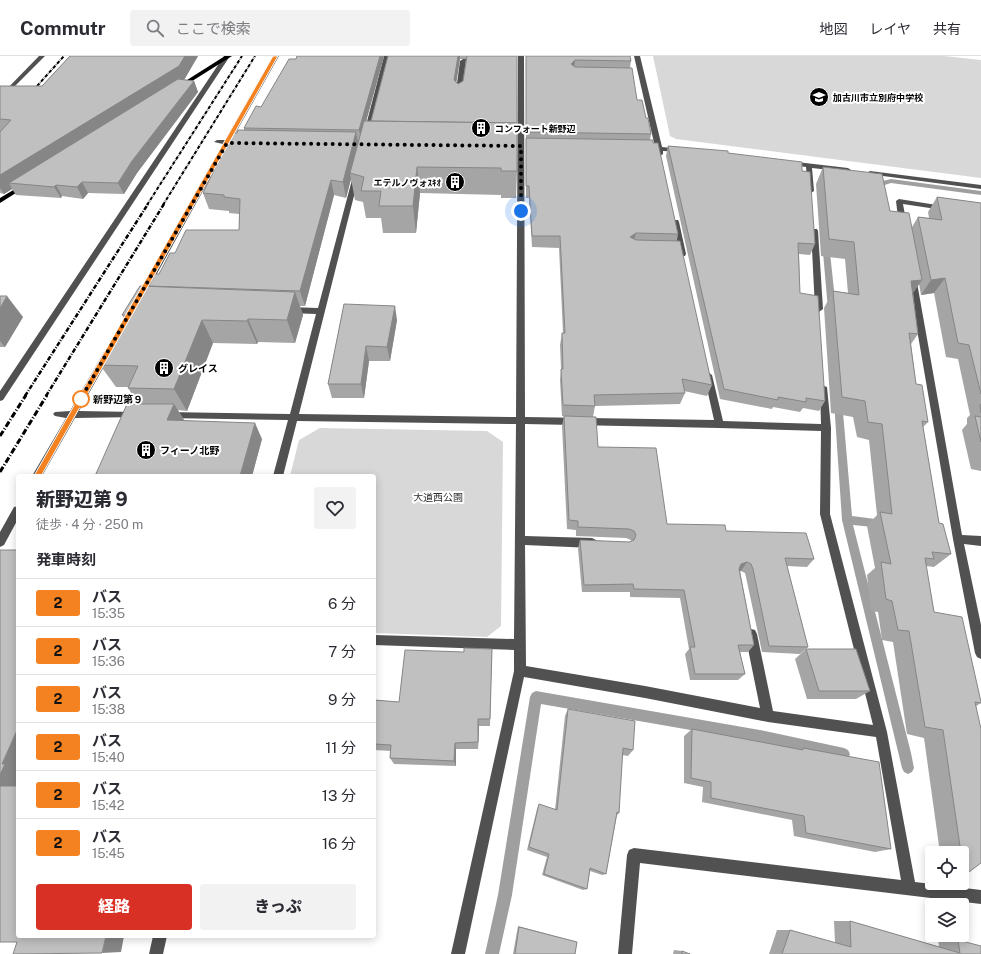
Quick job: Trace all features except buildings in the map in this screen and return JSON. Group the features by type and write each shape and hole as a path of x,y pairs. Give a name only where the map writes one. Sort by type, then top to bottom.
{"main road":[{"path":"172,91 227,57"},
{"path":"0,201 32,180"}],"street":[{"path":"0,100 42,56"},
{"path":"144,304 136,304 276,56"},
{"path":"364,144 387,56"},
{"path":"637,56 662,164"},
{"path":"0,398 227,57"},
{"path":"458,954 520,670 521,146 518,59"},
{"path":"459,91 462,61 484,61"},
{"path":"633,75 641,75"},
{"path":"217,142 250,143"},
{"path":"636,148 659,148 691,152"},
{"path":"778,162 856,171"},
{"path":"809,165 811,197"},
{"path":"279,474 358,167"},
{"path":"864,172 981,187"},
{"path":"904,233 899,201 951,209"},
{"path":"672,210 678,249 684,264"},
{"path":"813,221 819,316"},
{"path":"910,264 958,539 981,653"},
{"path":"282,310 321,311"},
{"path":"38,474 112,345"},
{"path":"706,363 718,424"},
{"path":"823,380 826,428 825,514 881,732 909,889"},
{"path":"58,414 143,415"},
{"path":"159,415 521,420 826,428"},
{"path":"0,542 16,514"},
{"path":"958,539 981,541"},
{"path":"520,540 604,543"},
{"path":"749,623 768,716"},
{"path":"376,640 519,645"},
{"path":"520,670 768,716 881,732"},
{"path":"625,954 634,855 981,897"},
{"path":"156,954 160,938"}],"green space":[{"name":"加古川市立別府中学校","path":"653,56 944,56 981,60 981,178 676,139 670,136"},
{"name":"大道西公園","path":"320,428 487,431 503,442 501,626 487,637 376,633 376,474 290,474 299,440"}],"waterway":[{"path":"870,185 875,186 891,181 981,193"},
{"path":"825,243 832,309"},
{"path":"838,401 847,520"},
{"path":"847,520 883,524"},
{"path":"847,520 908,768"},
{"path":"492,954 505,895 536,697 765,737 844,754"}],"railway":[{"path":"29,95 64,56"},
{"path":"147,205 242,56"},
{"path":"163,205 255,56"},
{"path":"25,396 148,204"},
{"path":"46,396 164,204"},
{"path":"0,436 26,395"},
{"path":"0,472 47,395"}],"bus line":[{"name":"2","path":"38,474 276,56"}],"place":[{"name":"加古川市立別府中学校","path":"819,97"},
{"name":"コンフォート新野辺","path":"481,128"},
{"name":"エテルノヴォｽｷｵ","path":"455,182"},
{"name":"グレイス","path":"164,368"},
{"name":"新野辺第９","path":"81,399"},
{"name":"フィーノ北野","path":"146,450"}],"route":[{"path":"81,399 80,400 227,143 521,146 521,211"}]}
